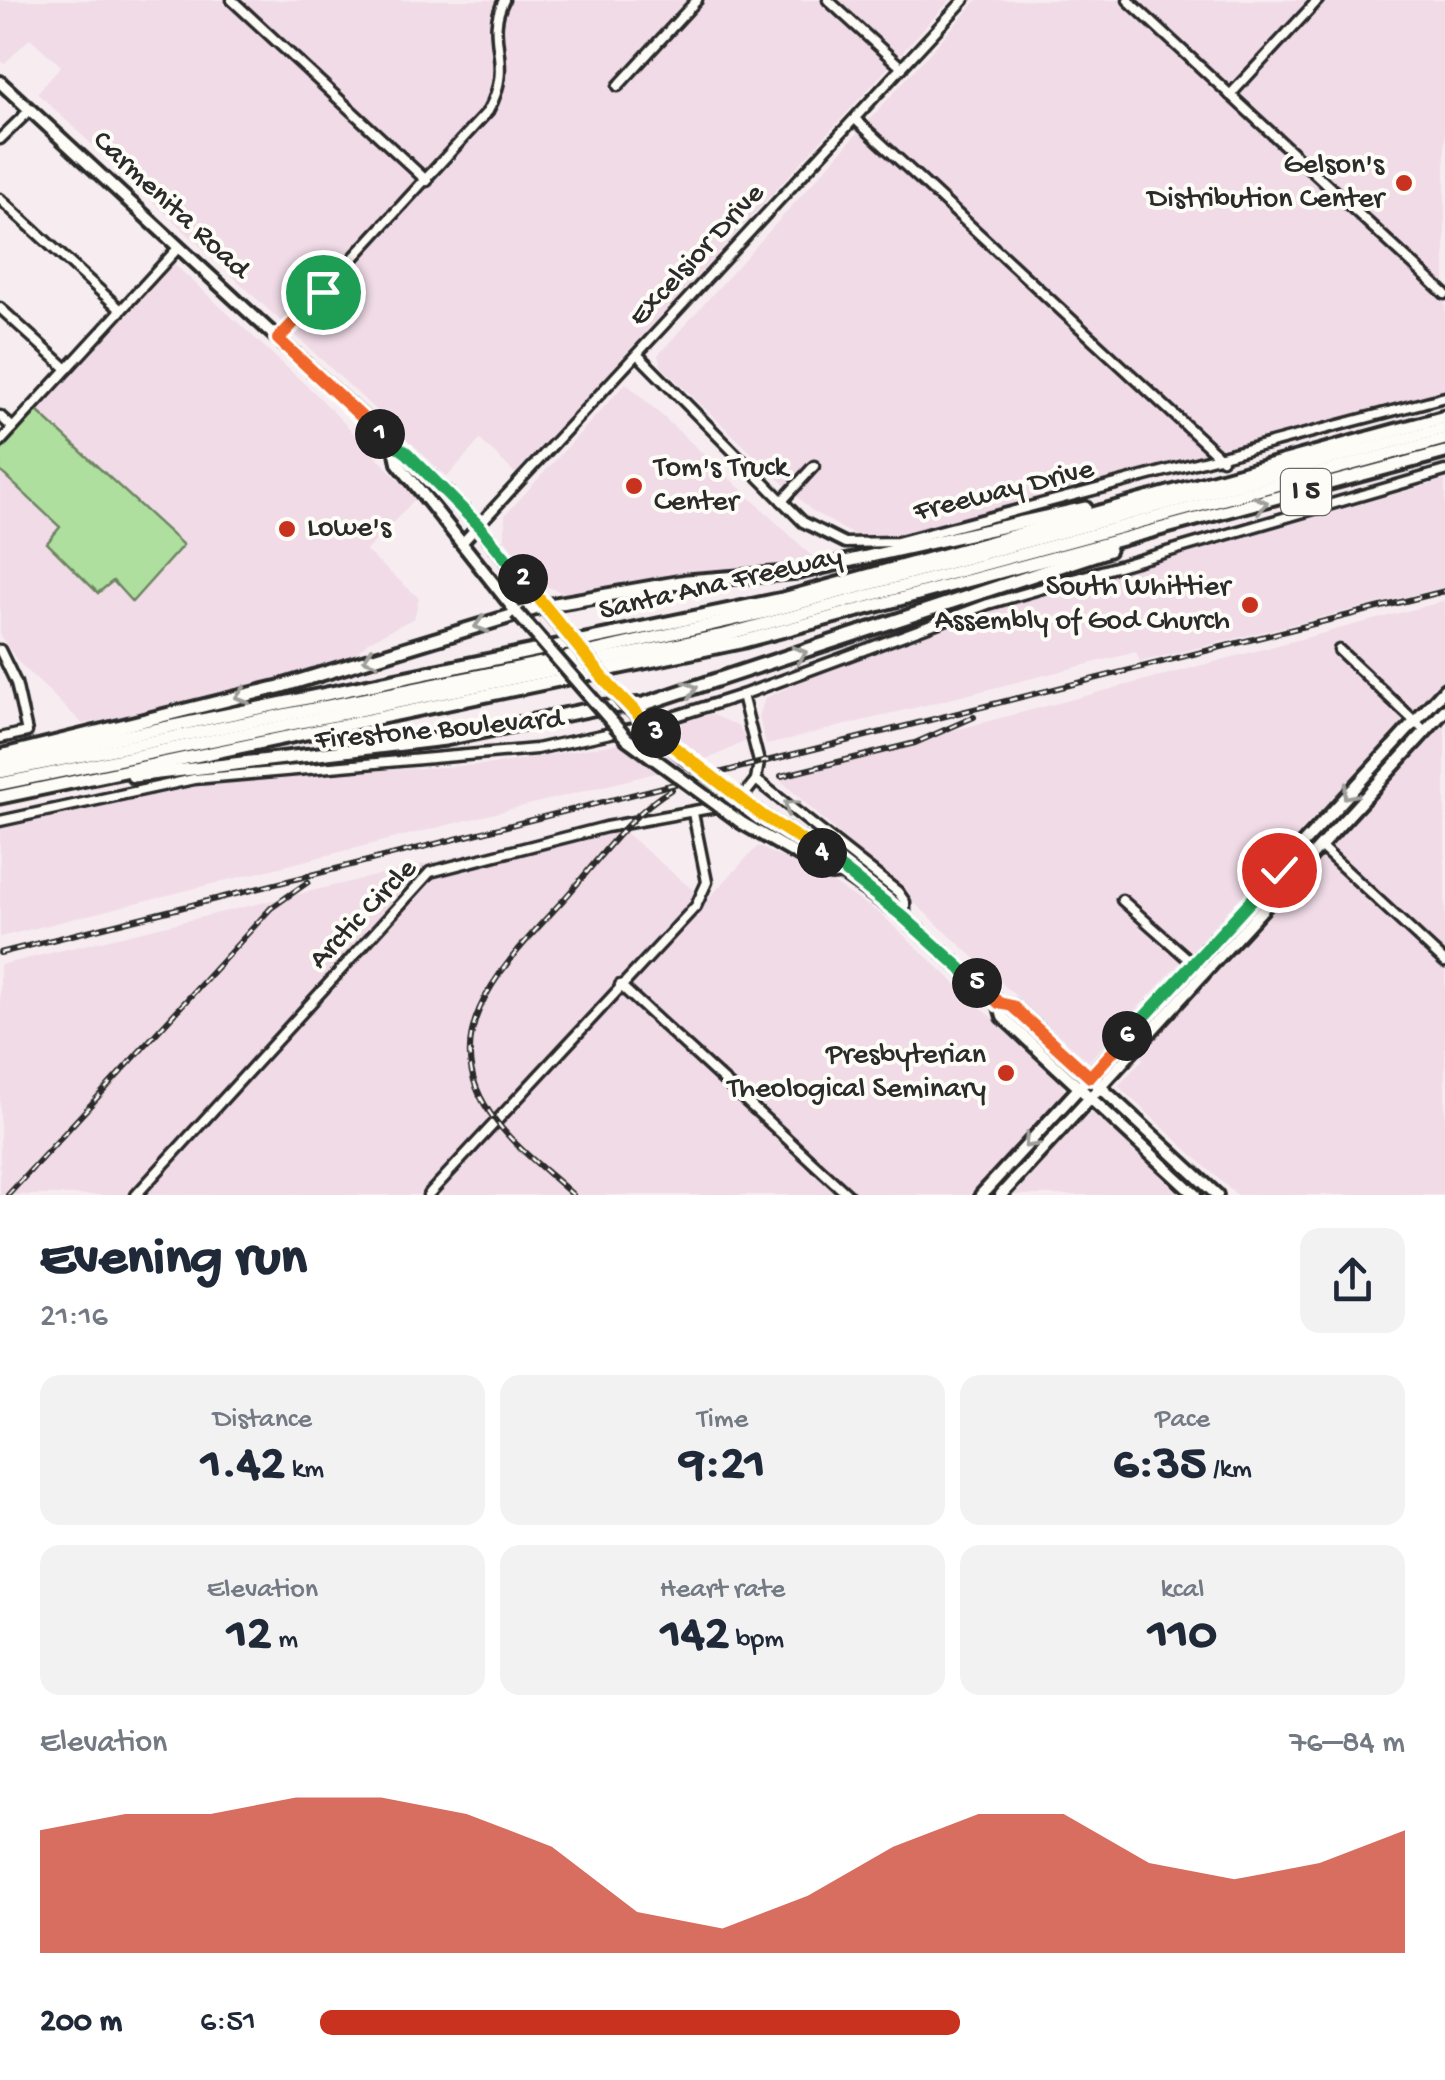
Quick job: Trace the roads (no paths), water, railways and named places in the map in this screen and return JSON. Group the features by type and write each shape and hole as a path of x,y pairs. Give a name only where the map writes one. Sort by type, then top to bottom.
{"highway":[{"name":"Santa Ana Freeway","path":"0,759 695,620 1445,417"},
{"path":"0,772 561,659 779,609 1445,428"},
{"path":"0,784 724,635 1445,439"},
{"name":"Santa Ana Freeway","path":"0,797 623,670 1445,452"},
{"path":"0,759 46,740 279,687 544,606 646,588 855,562 1184,488"},
{"path":"30,790 173,768 446,739 597,708 644,704 1071,565 1166,528"}],"main road":[{"name":"Carmenita Road","path":"0,82 395,448 407,453 479,526 626,706 763,816 838,862 842,873 905,918 999,1003 1012,1006 1217,1195"},
{"name":"Carmenita Road","path":"395,448 398,463 597,708 663,770 742,823 831,874 842,873"},
{"path":"982,1195 1445,689"},
{"path":"1001,1195 1445,710"},
{"path":"1279,870 1289,880"},
{"name":"Carmenita Road","path":"999,1003 1003,1018 1195,1195"}],"street":[{"path":"232,0 427,180"},
{"path":"278,339 427,180 497,94 503,62 496,16 504,0"},
{"path":"618,86 698,0"},
{"path":"828,0 902,68"},
{"name":"Excelsior Drive","path":"464,542 964,0"},
{"path":"1128,0 1445,294"},
{"path":"1230,94 1318,0"},
{"path":"0,139 30,110"},
{"path":"855,119 1222,459"},
{"path":"0,199 121,310"},
{"path":"0,442 179,247"},
{"path":"0,308 67,369"},
{"name":"Freeway Drive","path":"638,355 782,501 825,536 856,545 880,545 1445,398"},
{"path":"0,416 13,428"},
{"path":"782,501 814,466"},
{"name":"Firestone Boulevard","path":"0,821 126,791 239,772 536,749 648,725 742,695 988,604 1445,471"},
{"path":"0,650 16,683 28,732 0,738"},
{"path":"1339,650 1426,731"},
{"path":"742,695 760,762 756,780 898,892 906,902 905,918"},
{"name":"Arctic Circle","path":"136,1195 430,872 606,828 693,813 745,794 756,780"},
{"path":"428,1195 703,895 706,870 693,813"},
{"path":"1320,846 1445,962"},
{"path":"1122,900 1204,973"},
{"path":"620,986 848,1195"}],"railway":[{"path":"0,953 1445,591"},
{"path":"781,776 915,743 974,717"},
{"path":"573,1195 496,1121 477,1089 470,1058 473,1029 484,1000 521,947 628,825 672,789"},
{"path":"8,1195 271,908 308,882"}],"place":[{"name":"Gelson's Distribution Center","path":"1404,183"},
{"name":"Tom's Truck Center","path":"634,486"},
{"name":"Lowe's","path":"287,529"},
{"name":"South Whittier Assembly of God Church","path":"1250,605"},
{"name":"Presbyterian Theological Seminary","path":"1006,1073"}]}
